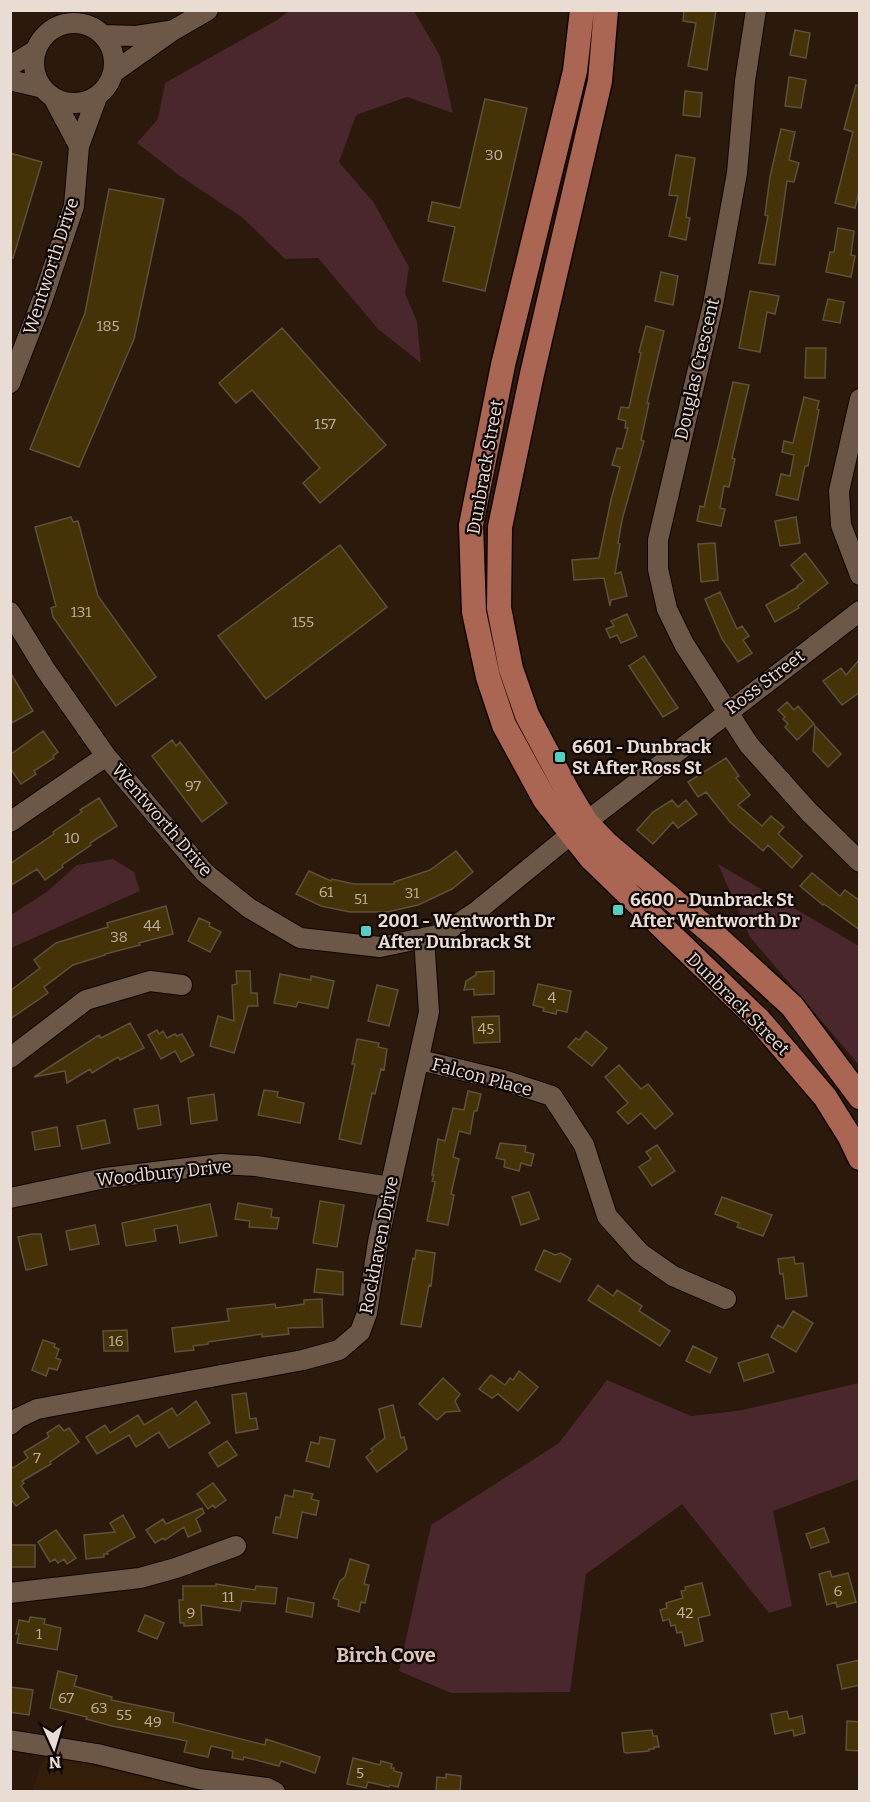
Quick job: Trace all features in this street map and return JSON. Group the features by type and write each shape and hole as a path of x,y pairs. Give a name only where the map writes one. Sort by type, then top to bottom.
{"main road":[{"name":"Dunbrack Street","path":"582,10 575,71 504,365 471,525 474,612 488,677 504,725 545,800 578,828 607,844 719,939 792,1006 860,1097"},
{"name":"Dunbrack Street","path":"606,10 600,81 532,374 501,526 500,608 511,669 527,715 568,792 578,828 591,858 760,1021 825,1097 860,1158"}],"street":[{"path":"10,66 36,50 47,33 50,10"},
{"path":"114,72 172,31 208,10"},
{"name":"Douglas Crescent","path":"756,10 745,81 737,173 715,294 658,540 658,569 667,609 684,645 749,745 809,812 860,862"},
{"path":"10,80 48,93 63,102 75,104 97,97 111,82 115,59 104,35 77,17 47,33"},
{"path":"104,35 136,36 172,31"},
{"path":"36,50 34,70 79,146"},
{"name":"Wentworth Drive","path":"10,383 42,301 74,206 79,146 97,97"},
{"path":"860,399 839,491 841,525 860,575"},
{"name":"Ross Street","path":"578,828 860,610"},
{"name":"Wentworth Drive","path":"10,612 45,669 106,756 205,873 249,908 300,938 380,946 442,934 477,910 578,828"},
{"path":"10,822 106,756"},
{"name":"Rockhaven Drive","path":"10,1425 18,1418 37,1409 303,1360 339,1350 360,1332 368,1313 378,1242 429,1012 424,938"},
{"path":"10,1058 86,1000 150,981 182,985"},
{"name":"Falcon Place","path":"420,1060 503,1080 552,1096 584,1145 607,1216 640,1253 673,1276 726,1299"},
{"name":"Woodbury Drive","path":"10,1198 105,1178 222,1164 256,1166 390,1187"},
{"path":"10,1593 140,1578 176,1568 236,1546"},
{"path":"10,1740 97,1754 199,1779 275,1791"}],"shaded area":[{"path":"290,10 414,11 440,56 453,113 407,97 356,115 339,162 374,203 409,267 405,293 417,322 421,363 378,329 318,258 285,259 243,218 180,176 137,143 158,119 165,83 277,20"},
{"path":"113,859 134,872 140,891 11,948 11,915 48,891 77,865"},
{"path":"718,864 859,946 859,1065 750,937"},
{"path":"607,1380 691,1416 738,1411 859,1383 859,1479 773,1511 792,1606 769,1613 682,1504 586,1574 570,1692 451,1693 399,1671 431,1525 559,1443"},
{"path":"45,1754 192,1789 219,1792 32,1792"}],"building":[{"path":"684,10 716,10 707,70 688,66 696,23 683,21"},
{"path":"795,30 810,33 806,58 790,55"},
{"path":"789,77 806,80 801,108 785,106"},
{"path":"856,85 860,86 860,187 855,208 835,203 853,132 844,129"},
{"path":"685,91 702,93 700,117 683,115"},
{"path":"485,99 527,108 485,291 443,281 455,227 428,221 432,202 460,208"},
{"path":"781,129 795,132 789,160 799,163 794,182 787,181 775,265 759,263 768,216 765,215 770,177"},
{"path":"10,153 42,162 13,258 10,257"},
{"path":"676,155 695,158 686,217 690,218 686,240 669,236 678,196 669,195"},
{"path":"109,189 164,199 134,339 79,467 30,449 85,313"},
{"path":"838,228 854,231 851,255 855,256 851,277 826,272 830,252 834,252"},
{"path":"661,272 678,276 673,305 655,301"},
{"path":"750,291 779,296 775,314 767,312 760,352 739,348"},
{"path":"828,299 844,302 840,323 823,320"},
{"path":"646,326 664,331 647,403 649,403 641,440 644,441 622,520 618,543 620,544 615,574 621,572 627,596 611,600 610,606 604,578 574,580 572,560 599,558 620,467 612,465 617,448 622,449 628,428 625,428 626,421 618,419 621,407 629,408"},
{"path":"282,328 386,445 320,503 303,483 320,468 252,390 236,403 219,383"},
{"path":"806,348 826,348 825,378 805,378"},
{"path":"733,382 749,385 732,458 735,459 729,487 724,486 720,508 725,509 721,526 697,521 700,506 704,507"},
{"path":"804,397 819,401 817,409 819,410 808,466 805,466 798,500 776,495 781,474 790,476 794,455 782,452 784,441 793,443"},
{"path":"71,517 73,522 78,521 98,596 156,677 116,706 53,617 51,608 56,606 35,527"},
{"path":"796,517 800,543 780,546 775,521"},
{"path":"715,543 718,580 701,582 698,544"},
{"path":"340,545 387,607 266,699 218,636"},
{"path":"805,553 828,583 798,606 799,608 775,622 766,605 798,587 804,581 791,565"},
{"path":"720,592 737,629 742,626 749,636 743,640 752,653 738,662 722,639 705,599"},
{"path":"627,614 637,636 621,643 617,635 610,638 606,629 614,626 611,621"},
{"path":"644,656 678,708 663,717 629,666"},
{"path":"860,659 860,692 842,705 823,681 841,668 846,675"},
{"path":"10,672 33,711 10,724"},
{"path":"787,702 794,710 798,706 814,724 797,740 785,727 788,724 778,710"},
{"path":"815,726 841,754 828,767 813,751"},
{"path":"43,731 58,752 53,756 54,758 34,771 36,774 21,784 10,768 10,755"},
{"path":"172,740 176,746 180,742 227,803 202,822 152,756"},
{"path":"726,758 739,776 736,778 750,795 738,805 762,826 771,816 784,827 778,834 802,856 792,868 768,845 763,851 730,822 706,792 698,797 688,782"},
{"path":"99,798 117,826 90,843 91,845 45,880 37,869 10,886 10,864 54,834 53,832 82,812 80,810"},
{"path":"672,800 678,807 686,800 697,814 678,828 673,822 653,844 637,830 653,812"},
{"path":"456,851 473,872 452,889 418,905 387,912 350,912 321,906 296,894 309,871 331,881 332,879 354,884 394,884 394,882 430,870"},
{"path":"812,873 840,896 845,890 860,901 860,930 800,886"},
{"path":"166,906 173,934 73,965 44,987 48,993 10,1019 10,991 40,968 34,960 56,943 108,927 107,923"},
{"path":"199,918 221,932 210,952 188,941"},
{"path":"236,971 250,971 251,993 257,993 258,1006 248,1006 234,1053 210,1046 218,1016 234,1021 232,985 237,984"},
{"path":"494,971 494,994 474,995 474,989 464,990 466,981 476,975 476,972"},
{"path":"280,974 311,980 311,976 334,981 328,1008 298,1002 296,1007 274,1003"},
{"path":"538,984 571,991 567,1012 557,1010 556,1014 543,1011 544,1008 533,1005"},
{"path":"377,985 398,990 389,1026 368,1021"},
{"path":"499,1016 500,1042 474,1043 472,1017"},
{"path":"130,1023 144,1048 120,1060 118,1057 92,1073 90,1069 67,1083 65,1071 34,1077 99,1035 101,1038"},
{"path":"157,1030 159,1034 163,1031 167,1038 175,1034 177,1036 182,1034 194,1055 181,1062 175,1051 161,1059 148,1035"},
{"path":"586,1031 607,1048 592,1066 568,1047 576,1038 579,1040"},
{"path":"357,1039 379,1043 378,1047 387,1049 384,1070 381,1069 375,1094 372,1093 361,1144 339,1139 355,1064 352,1064"},
{"path":"619,1065 641,1089 648,1084 673,1114 655,1129 641,1113 628,1124 617,1112 628,1103 605,1077"},
{"path":"264,1090 278,1092 277,1097 304,1103 300,1123 258,1115"},
{"path":"468,1091 481,1094 477,1111 474,1111 470,1134 459,1131 453,1157 459,1159 451,1194 454,1195 448,1225 427,1221 435,1182 432,1181 434,1175 432,1175 438,1139 445,1141 453,1108 464,1110"},
{"path":"214,1094 217,1120 191,1124 188,1098"},
{"path":"158,1105 161,1125 138,1129 134,1109"},
{"path":"105,1120 110,1143 82,1149 77,1126"},
{"path":"57,1127 60,1146 35,1150 32,1132"},
{"path":"500,1143 526,1146 525,1152 534,1154 531,1166 521,1163 519,1171 504,1167 505,1160 496,1158"},
{"path":"657,1145 675,1171 652,1186 639,1167 651,1159 646,1152"},
{"path":"529,1192 539,1219 521,1225 512,1197"},
{"path":"722,1197 772,1215 763,1236 737,1227 739,1223 715,1214"},
{"path":"320,1201 344,1205 337,1247 313,1243"},
{"path":"238,1203 272,1209 271,1217 279,1218 277,1229 249,1227 250,1221 235,1219"},
{"path":"210,1204 217,1236 180,1243 177,1225 154,1229 156,1241 126,1246 122,1223"},
{"path":"95,1225 99,1244 70,1250 66,1231"},
{"path":"41,1234 47,1265 26,1270 18,1237"},
{"path":"416,1250 435,1253 431,1286 429,1285 421,1327 401,1324"},
{"path":"544,1250 555,1255 561,1253 571,1259 560,1282 535,1270"},
{"path":"794,1257 795,1264 803,1263 807,1296 786,1299 783,1274 780,1274 778,1259"},
{"path":"317,1269 343,1272 343,1295 314,1292"},
{"path":"598,1285 613,1296 617,1290 642,1306 639,1311 670,1331 660,1346 588,1300"},
{"path":"322,1299 323,1327 288,1328 289,1334 262,1337 262,1334 208,1342 208,1344 193,1346 194,1350 175,1352 172,1328 229,1321 227,1309 275,1304 276,1308 304,1304 304,1300"},
{"path":"793,1311 813,1323 796,1352 771,1337 778,1325 783,1328"},
{"path":"127,1330 128,1351 104,1351 103,1331"},
{"path":"43,1340 55,1344 54,1347 59,1349 56,1358 61,1360 57,1370 49,1368 46,1376 32,1370"},
{"path":"693,1346 717,1358 710,1373 686,1361"},
{"path":"768,1354 774,1372 744,1381 738,1363"},
{"path":"519,1371 538,1387 518,1411 498,1394 492,1398 479,1389 491,1375 505,1385 510,1378 513,1380"},
{"path":"443,1378 460,1394 455,1401 460,1411 446,1412 437,1420 419,1404"},
{"path":"246,1393 250,1419 256,1418 258,1429 236,1433 232,1395"},
{"path":"196,1401 210,1423 169,1448 159,1432 136,1447 129,1435 97,1454 86,1437 105,1425 110,1433 138,1415 144,1425 172,1408 177,1416"},
{"path":"393,1405 401,1438 404,1437 407,1449 377,1472 366,1457 373,1451 371,1449 385,1438 379,1409"},
{"path":"59,1425 64,1431 69,1428 79,1442 50,1462 51,1464 22,1481 24,1483 21,1486 29,1497 16,1506 10,1498 10,1465 13,1468 28,1458 24,1452 49,1437 47,1433"},
{"path":"320,1437 335,1440 329,1467 306,1461 311,1442 319,1444"},
{"path":"227,1441 237,1455 218,1467 209,1453"},
{"path":"213,1483 226,1500 215,1508 213,1505 208,1509 197,1494"},
{"path":"294,1490 313,1494 311,1499 319,1501 316,1515 302,1512 297,1538 273,1533 276,1517 280,1518 285,1495 293,1497"},
{"path":"202,1508 204,1513 196,1519 201,1531 188,1537 184,1527 165,1540 163,1538 155,1543 146,1530 163,1519 166,1524"},
{"path":"123,1515 135,1537 107,1552 108,1554 104,1554 104,1557 86,1559 84,1535 115,1532 110,1523"},
{"path":"824,1528 829,1542 811,1548 806,1534"},
{"path":"56,1530 76,1558 67,1564 64,1559 58,1563 55,1559 50,1562 38,1542"},
{"path":"10,1545 35,1545 35,1567 10,1567"},
{"path":"350,1559 369,1565 364,1584 369,1585 365,1603 361,1602 359,1612 338,1606 339,1600 333,1598 340,1581 345,1577"},
{"path":"830,1571 832,1577 848,1573 856,1602 837,1607 836,1602 827,1605 819,1574"},
{"path":"702,1583 710,1615 698,1618 703,1641 685,1646 682,1632 677,1633 675,1625 671,1626 669,1619 663,1621 660,1610 667,1608 666,1603 683,1598 681,1591 686,1590 685,1587"},
{"path":"216,1584 255,1590 256,1586 277,1588 275,1604 242,1601 240,1611 201,1605 202,1625 184,1626 184,1623 180,1623 179,1600 183,1600 183,1586 216,1586"},
{"path":"288,1598 314,1603 312,1617 286,1612"},
{"path":"145,1615 164,1623 157,1639 138,1631"},
{"path":"30,1617 45,1619 44,1624 61,1628 57,1650 17,1643 19,1620 29,1622"},
{"path":"860,1660 860,1685 842,1689 837,1665"},
{"path":"58,1671 77,1676 74,1686 112,1697 111,1700 174,1713 173,1722 265,1745 266,1739 320,1757 315,1773 281,1761 279,1766 244,1757 243,1760 232,1758 233,1751 211,1746 208,1757 184,1752 187,1741 112,1726 50,1708"},
{"path":"10,1687 33,1690 29,1715 10,1712"},
{"path":"787,1711 789,1719 802,1716 805,1733 794,1736 793,1730 775,1734 771,1714"},
{"path":"847,1721 860,1722 860,1751 846,1750"},
{"path":"652,1730 653,1736 657,1736 659,1747 649,1749 649,1751 624,1752 622,1733"},
{"path":"353,1758 380,1765 381,1761 392,1764 391,1768 394,1768 394,1771 402,1773 398,1787 368,1782 366,1788 347,1784"},
{"path":"446,1774 461,1776 460,1791 436,1791 437,1777 446,1778"}],"place":[{"name":"6601 - Dunbrack St After Ross St","path":"560,757"},
{"name":"6600 - Dunbrack St After Wentworth Dr","path":"618,910"},
{"name":"2001 - Wentworth Dr After Dunbrack St","path":"366,931"}],"district":[{"name":"Birch Cove","path":"386,1655"}]}
